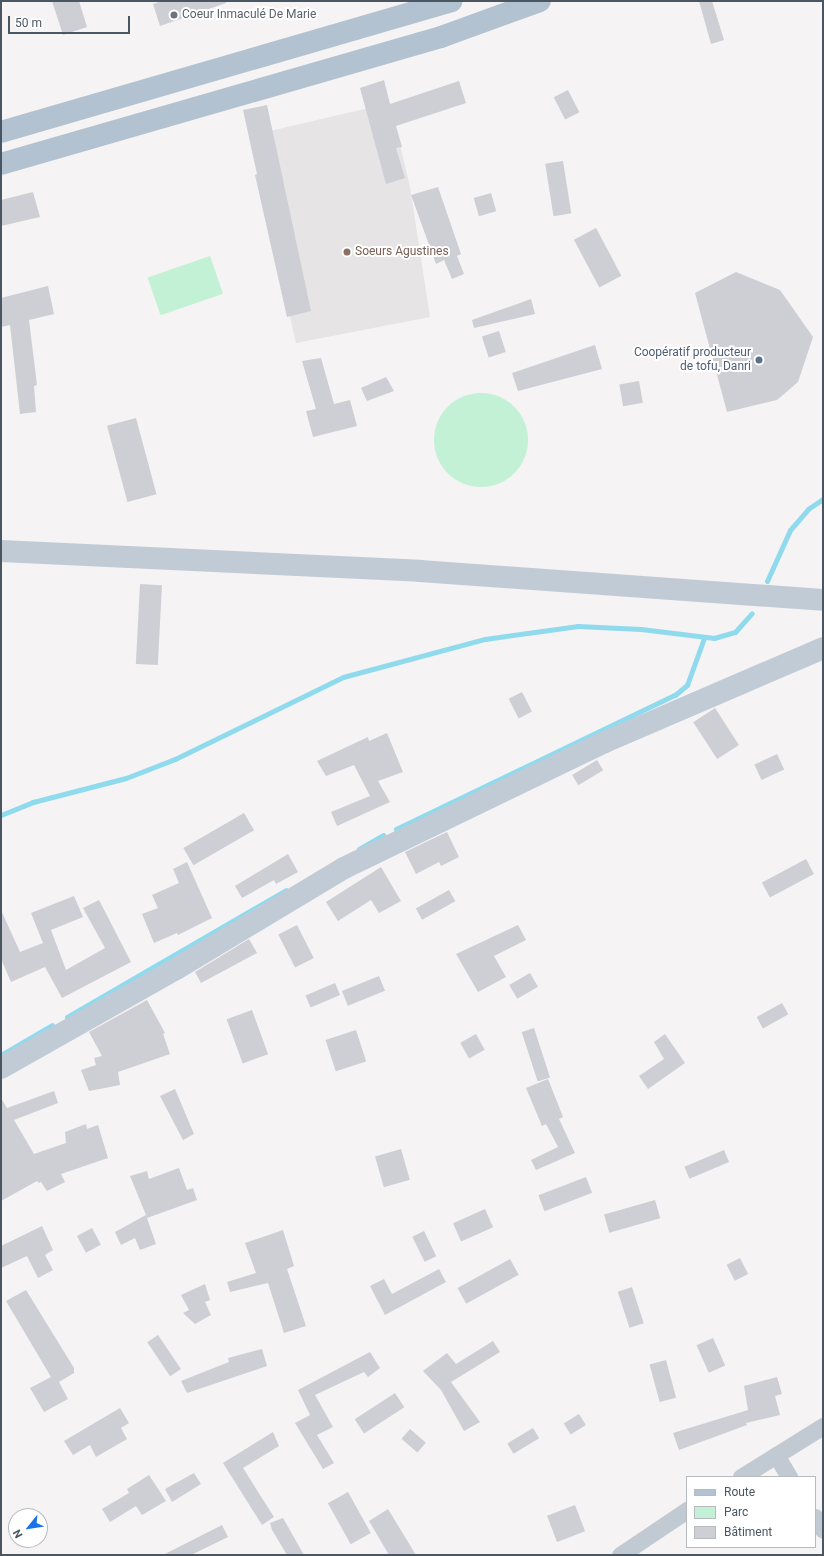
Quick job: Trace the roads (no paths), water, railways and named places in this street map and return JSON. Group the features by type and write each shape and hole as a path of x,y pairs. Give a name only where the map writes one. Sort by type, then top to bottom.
{"main road":[{"path":"1,132 451,1"},
{"path":"1,164 441,37 540,1"}],"street":[{"path":"1,551 420,571 823,600"},
{"path":"1,1068 176,969 344,868 605,742 823,648"},
{"path":"743,1476 823,1426"},
{"path":"776,1456 788,1476"},
{"path":"620,1555 686,1511"},
{"path":"816,1519 823,1530"}],"waterway":[{"path":"767,581 790,530 808,509 823,499"},
{"path":"1,815 33,802 126,778 175,759 343,677 485,639 578,626 641,629 714,638 735,632 752,613"},
{"path":"396,829 675,695 687,685 704,638"},
{"path":"359,849 383,835"},
{"path":"67,1017 286,890"},
{"path":"1,1055 52,1025"}],"place":[{"name":"Coeur Inmaculé De Marie","path":"174,15"},
{"name":"Soeurs Agustines","path":"347,252"},
{"name":"Coopératif producteur de tofu, Danri","path":"759,360"}]}
